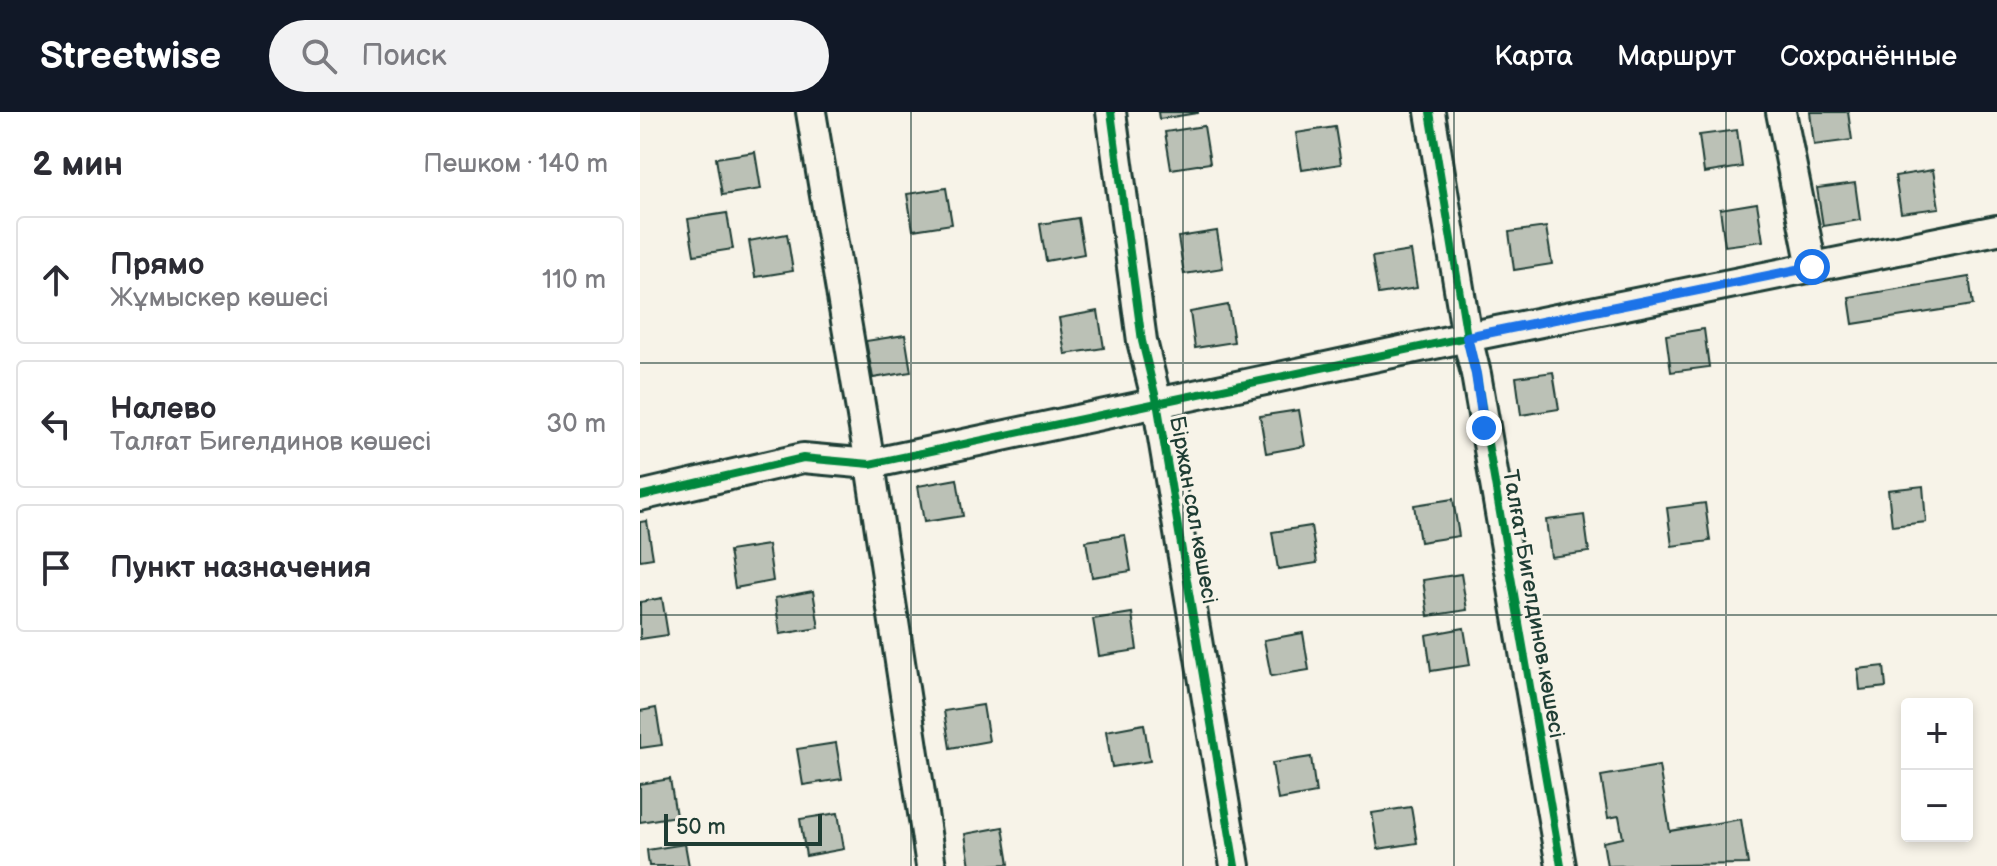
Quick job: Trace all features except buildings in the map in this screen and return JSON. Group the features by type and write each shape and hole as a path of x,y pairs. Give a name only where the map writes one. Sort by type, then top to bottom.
{"street":[{"path":"811,112 870,464 931,866"},
{"name":"Біржан сал көшесі","path":"1111,112 1142,341 1157,402 1235,866"},
{"name":"Талғат Бигелдинов көшесі","path":"1430,112 1561,866"},
{"path":"1781,112 1812,267"},
{"path":"640,496 803,458 870,464 1467,337 1997,230"}],"cycle path":[{"path":"1111,112 1142,341 1157,402 1235,866"},
{"path":"1430,112 1561,866"},
{"path":"640,496 803,458 870,464 1467,337"}],"route":[{"path":"1484,428 1467,337 1812,267"}]}
